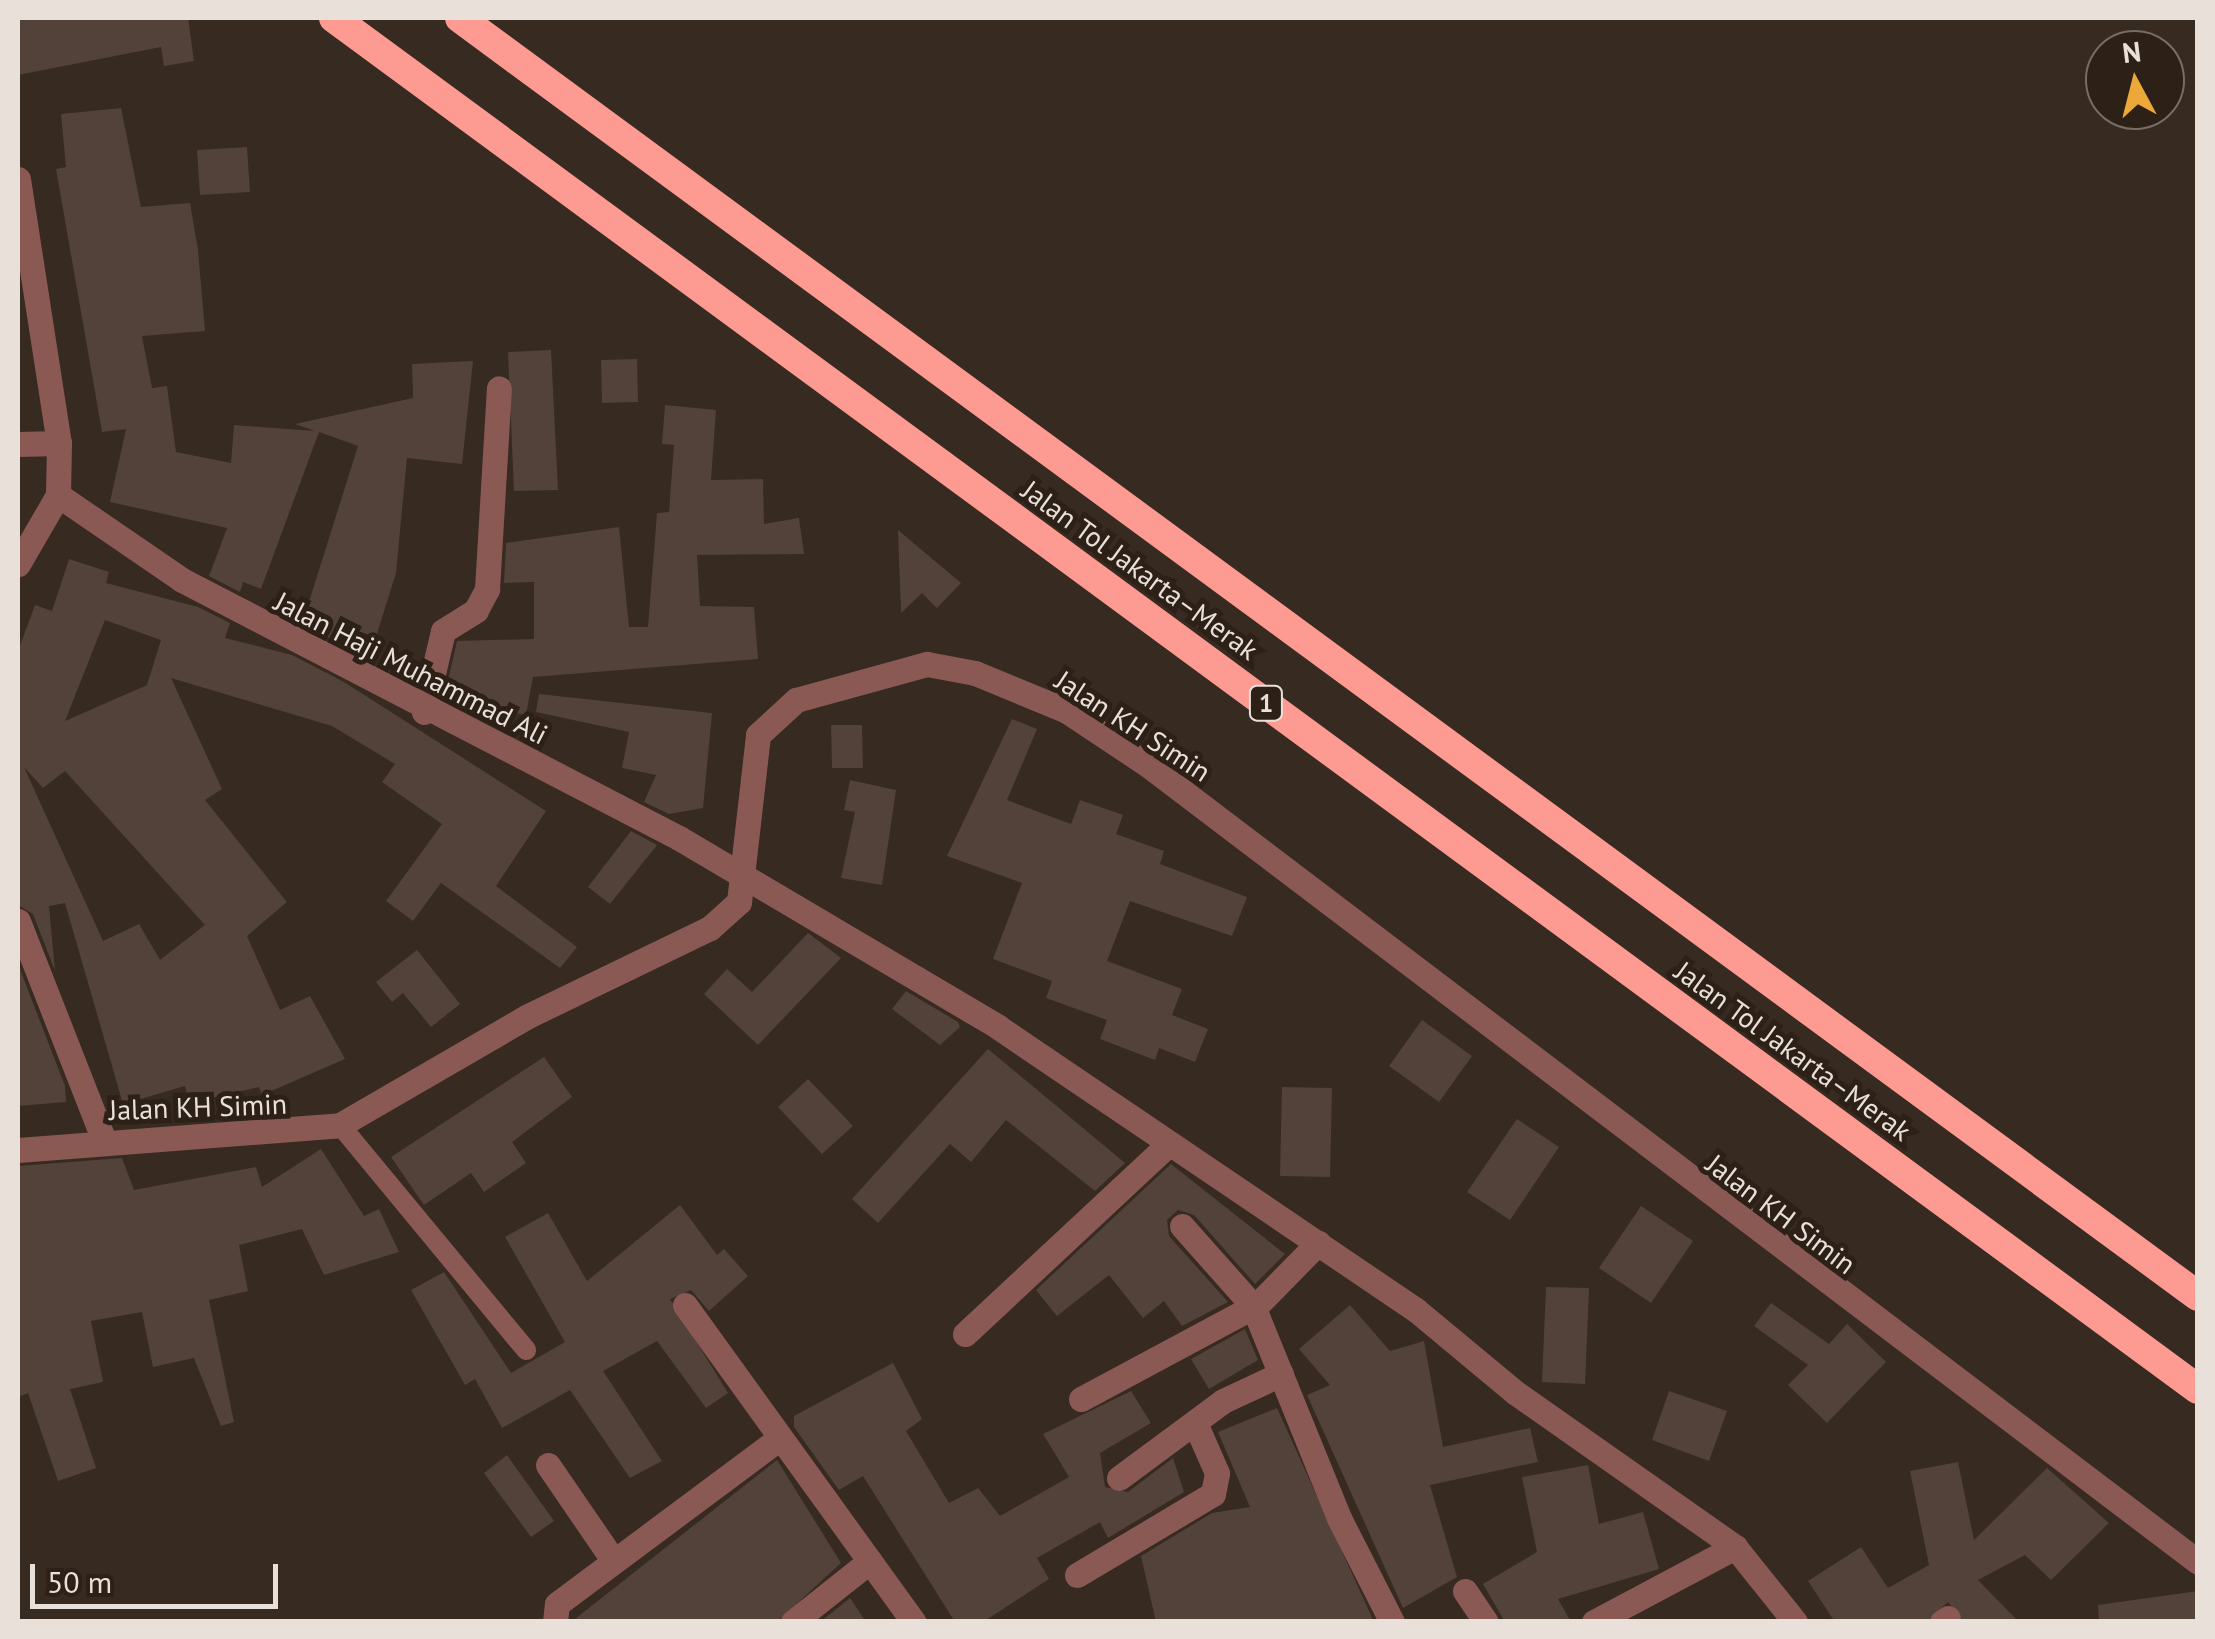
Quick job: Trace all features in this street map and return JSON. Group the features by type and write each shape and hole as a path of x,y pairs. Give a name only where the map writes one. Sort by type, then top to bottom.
{"highway":[{"name":"Jalan Tol Jakarta–Merak","path":"334,18 2198,1390"},
{"name":"Jalan Tol Jakarta–Merak","path":"460,18 2198,1296"}],"street":[{"path":"18,564 58,495 59,443 19,189"},
{"path":"424,712 442,631 476,610 487,588 499,388"},
{"path":"18,444 59,443"},
{"name":"Jalan Haji Muhammad Ali","path":"58,495 182,580 424,712 746,878 982,1017 1318,1243 1735,1547 1795,1622"},
{"name":"Jalan KH Simin","path":"18,1150 103,1138 228,1140 340,1125 528,1016 710,928 739,902 746,878 746,784 758,736 796,700 927,664 975,673 1067,712 2198,1562"},
{"path":"18,921 103,1138"},
{"path":"965,1334 1169,1144"},
{"path":"1182,1226 1254,1306 1280,1374 1392,1622"},
{"path":"1080,1398 1254,1306 1318,1243"},
{"path":"685,1305 777,1440 914,1622"},
{"path":"1119,1478 1195,1424 1280,1374"},
{"path":"1077,1575 1213,1494 1218,1473 1195,1424"},
{"path":"554,1622 556,1604 777,1440"},
{"path":"548,1465 613,1560"},
{"path":"1594,1622 1735,1547"},
{"path":"793,1622 870,1561"},
{"path":"1465,1592 1486,1622"}],"lane":[{"path":"340,1125 526,1350"}],"building":[{"path":"18,18 188,18 194,61 164,66 161,47 18,75"},
{"path":"121,108 141,207 190,203 198,250 205,331 142,336 152,388 167,386 176,452 231,463 234,425 315,431 295,424 413,398 412,364 473,361 462,464 407,458 396,573 376,637 339,625 333,640 302,624 358,446 319,432 261,589 243,582 240,592 209,576 227,528 110,502 126,429 102,432 56,169 66,167 61,114"},
{"path":"247,147 250,192 200,195 197,150"},
{"path":"551,350 558,490 514,491 508,352"},
{"path":"637,359 638,402 602,403 601,360"},
{"path":"665,405 716,410 711,480 763,479 764,524 799,518 804,554 697,555 700,606 754,607 758,659 533,677 526,715 444,698 457,641 534,639 534,582 504,583 506,543 619,527 629,627 648,627 657,513 669,512 674,445 662,444"},
{"path":"898,530 961,583 937,608 922,593 901,613"},
{"path":"69,559 109,572 106,583 198,607 230,623 225,638 292,655 344,682 546,811 496,886 577,947 560,968 441,883 413,921 386,901 442,824 382,782 395,764 332,726 171,678 222,789 205,800 287,902 247,936 280,1010 310,996 345,1059 262,1095 259,1087 189,1103 185,1086 123,1104 65,903 49,906 55,971 33,914 18,905 18,651 35,605 52,611","holes":["105,620 161,640 147,685 65,721","24,767 43,788 65,771 205,925 160,960 139,924 103,941"]},
{"path":"539,694 712,713 703,808 669,814 644,802 656,775 622,768 629,732 536,712"},
{"path":"1012,719 1037,729 1007,800 1071,824 1080,800 1123,815 1116,834 1164,851 1160,864 1247,897 1232,936 1130,901 1107,961 1182,989 1172,1015 1208,1029 1195,1062 1159,1048 1155,1060 1100,1039 1107,1020 1046,998 1052,981 993,959 1022,883 947,856"},
{"path":"831,725 862,725 863,768 832,768"},
{"path":"850,780 896,790 882,885 841,878 855,812 844,810"},
{"path":"631,831 657,845 610,904 588,887"},
{"path":"808,933 841,958 758,1045 704,994 727,969 752,992"},
{"path":"417,950 460,1004 431,1027 403,993 392,1002 376,982"},
{"path":"18,964 65,1086 66,1102 18,1106"},
{"path":"906,991 958,1022 960,1027 940,1045 892,1009"},
{"path":"1422,1020 1472,1056 1439,1102 1389,1066"},
{"path":"988,1049 1125,1163 1095,1191 1006,1120 971,1162 950,1144 878,1223 852,1199"},
{"path":"544,1057 572,1097 512,1142 526,1163 484,1192 471,1173 424,1205 391,1157"},
{"path":"808,1079 853,1126 822,1154 778,1107"},
{"path":"1282,1087 1332,1088 1330,1177 1280,1176"},
{"path":"1517,1119 1559,1147 1510,1220 1467,1192"},
{"path":"321,1149 364,1216 379,1209 399,1252 324,1275 302,1229 239,1245 248,1291 209,1300 234,1422 221,1426 194,1358 153,1367 142,1312 91,1321 103,1382 70,1389 96,1468 58,1481 28,1393 18,1397 18,1166 122,1158 134,1190 256,1167 262,1187"},
{"path":"1171,1164 1285,1254 1255,1284 1194,1215 1178,1210 1167,1220 1169,1236 1228,1302 1182,1326 1164,1301 1143,1318 1109,1275 1057,1316 1036,1290"},
{"path":"680,1205 717,1255 724,1249 748,1276 709,1311 691,1290 670,1299 728,1393 706,1408 657,1341 603,1371 662,1461 630,1478 570,1390 502,1428 475,1379 465,1385 411,1290 444,1272 511,1373 565,1342 505,1237 548,1213 587,1281"},
{"path":"1641,1206 1693,1241 1651,1303 1599,1268"},
{"path":"1546,1287 1589,1288 1585,1384 1542,1382"},
{"path":"1771,1303 1829,1344 1847,1324 1886,1362 1827,1423 1788,1385 1808,1365 1754,1326"},
{"path":"1350,1305 1390,1351 1424,1341 1443,1447 1530,1428 1538,1462 1430,1485 1457,1577 1403,1608 1307,1395 1330,1385 1299,1349"},
{"path":"1245,1329 1258,1360 1209,1389 1191,1359"},
{"path":"893,1363 922,1419 906,1431 949,1503 978,1488 1000,1516 1069,1477 1043,1434 1131,1391 1151,1423 1100,1453 1105,1487 1128,1492 1173,1458 1184,1492 1108,1538 1100,1522 1037,1558 1049,1579 983,1622 955,1622 863,1476 839,1490 794,1427 794,1416"},
{"path":"1669,1391 1727,1411 1709,1461 1652,1440"},
{"path":"1277,1408 1374,1622 1156,1622 1141,1556 1212,1513 1250,1507 1218,1432"},
{"path":"507,1455 554,1521 531,1537 484,1473"},
{"path":"777,1460 841,1563 777,1622 571,1622"},
{"path":"1958,1462 1974,1540 2047,1468 2109,1523 2051,1580 2025,1555 1978,1580 2019,1622 1963,1622 1948,1602 1926,1622 1835,1622 1808,1581 1861,1547 1888,1588 1929,1565 1910,1471"},
{"path":"1588,1465 1599,1524 1643,1512 1659,1569 1558,1599 1571,1622 1505,1622 1483,1584 1537,1552 1522,1477"},
{"path":"2198,1591 2198,1622 2099,1622 2098,1605"},
{"path":"850,1598 866,1622 820,1622"}]}
